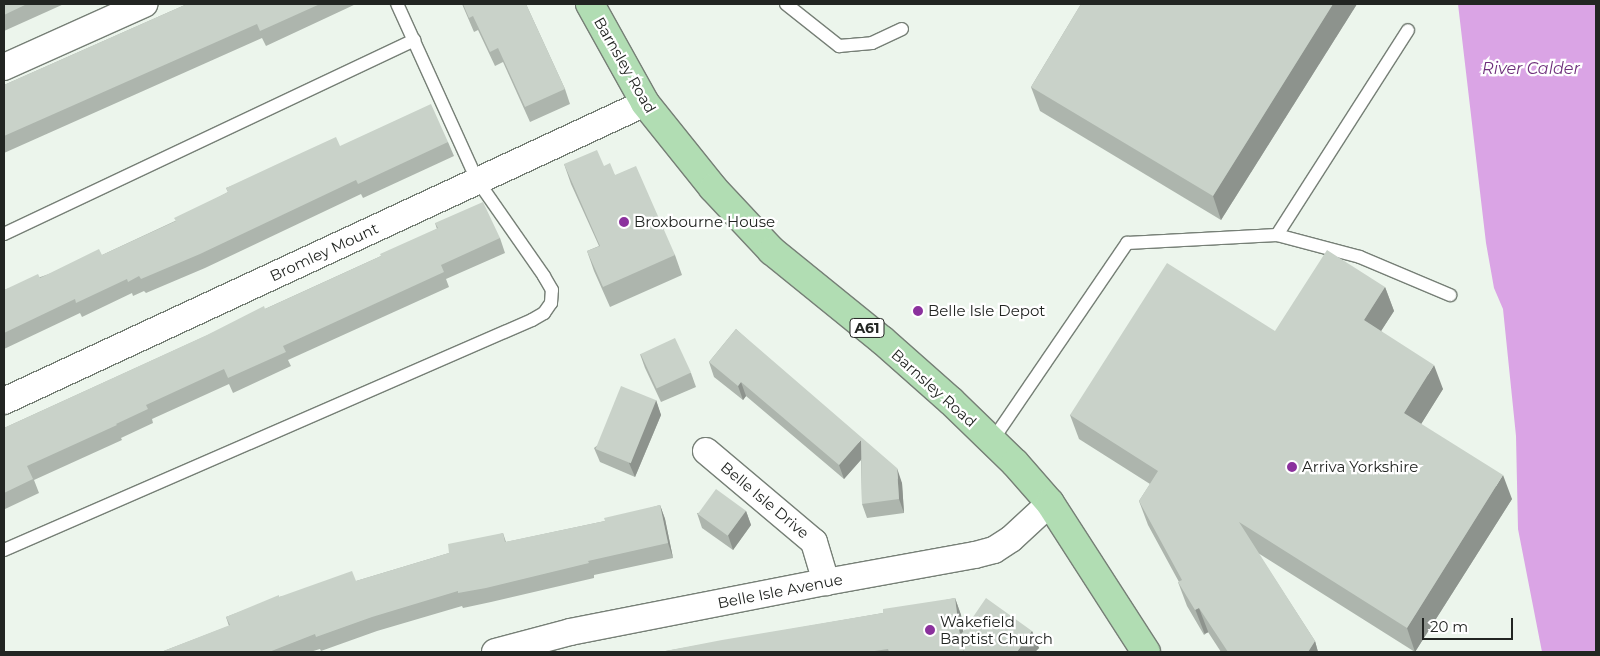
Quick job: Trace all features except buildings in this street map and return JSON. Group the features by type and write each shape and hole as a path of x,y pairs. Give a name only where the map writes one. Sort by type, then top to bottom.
{"main road":[{"name":"Barnsley Road","path":"590,4 645,103 712,188 772,251 882,340 951,401 992,441 1050,503 1146,652"}],"street":[{"path":"4,68 144,4"},
{"name":"Bromley Mount","path":"4,401 645,103"},
{"name":"Belle Isle Drive","path":"706,452 814,542 826,582"},
{"name":"Belle Isle Avenue","path":"495,652 570,632 994,550 1011,539 1050,503"}],"lane":[{"path":"4,550 544,313 551,303 552,290 477,180 397,4"},
{"path":"786,4 839,46 872,43 902,29"},
{"path":"1277,235 1408,30"},
{"path":"4,234 415,40"},
{"path":"992,441 1127,243 1277,235 1360,257 1450,295"}],"water":[{"name":"River Calder","path":"1458,4 1596,4 1596,652 1542,652 1518,529 1516,436 1503,309 1494,288 1486,243"}],"place":[{"name":"Broxbourne House","path":"624,222"},
{"name":"Belle Isle Depot","path":"918,311"},
{"name":"Arriva Yorkshire","path":"1292,467"},
{"name":"Wakefield Baptist Church","path":"930,630"}]}
